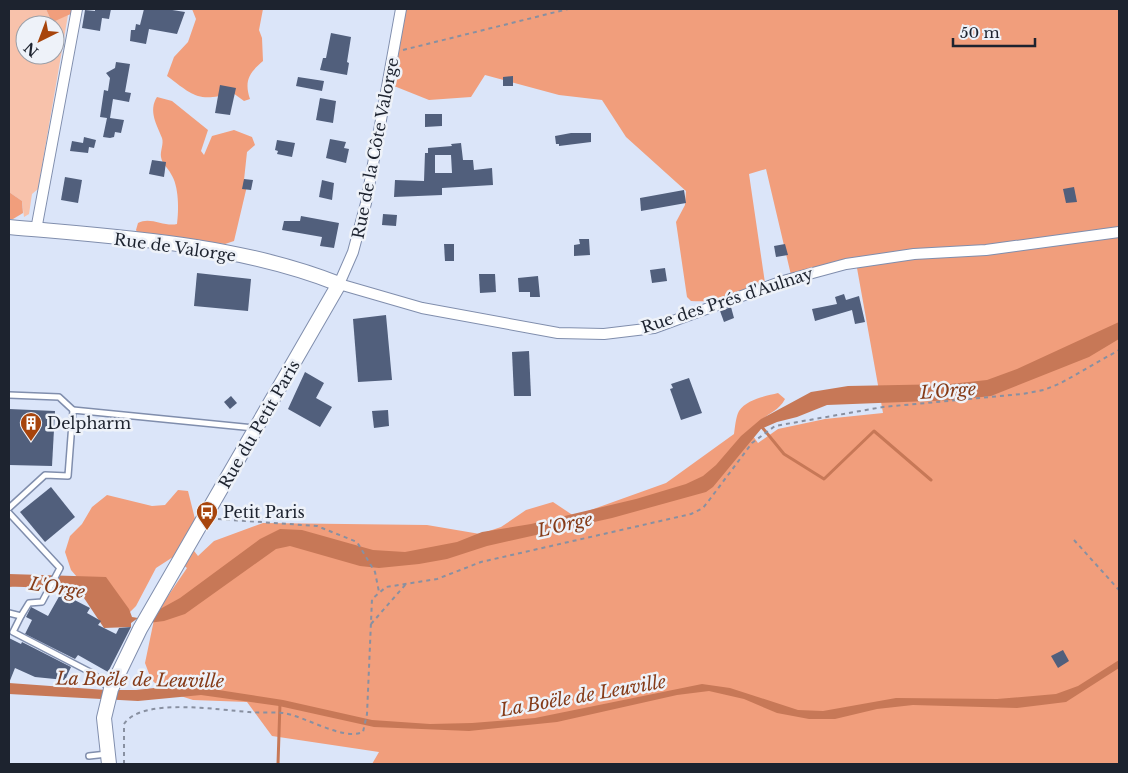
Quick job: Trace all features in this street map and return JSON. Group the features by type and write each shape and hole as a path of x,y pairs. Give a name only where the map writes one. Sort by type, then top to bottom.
{"street":[{"path":"36,230 76,9"},
{"name":"Rue de la Côte Valorge","path":"339,284 353,252 366,203 401,9"},
{"name":"Rue de Valorge","path":"9,227 208,248 303,270 339,284"},
{"name":"Rue des Prés d'Aulnay","path":"339,284 422,308 558,333 604,334 654,328 783,281 846,264 914,254 986,250 1119,232"},
{"name":"Rue du Petit Paris","path":"108,759 104,718 111,689 140,630 339,284"}],"lane":[{"path":"9,395 59,398 73,410 257,428"},
{"path":"9,508 45,475 68,476 73,410"},
{"path":"9,513 60,568 42,602 29,603 13,632 92,673 111,689"},
{"path":"9,613 21,616"},
{"path":"89,756 108,759"}],"path":[{"path":"394,53 568,9"},
{"path":"124,764 124,724 131,715 157,709 200,708 283,713 345,733 357,734 363,732 367,714 372,600 386,586 437,579 481,562 691,514 703,508 752,443 761,434 775,426 883,407 1022,394 1044,390 1119,350"},
{"path":"211,518 317,526 357,542 376,572 379,592"},
{"path":"1074,540 1119,590"},
{"path":"371,624 407,583"}],"shaded area":[{"path":"9,9 46,9 49,15 15,15 15,65 59,65 38,189 32,194 29,214 24,217 22,201 9,192"},
{"path":"46,9 82,9 65,17 65,15 49,15"},
{"path":"192,9 263,9 259,30 262,38 263,61 254,69 249,78 248,93 250,99 244,101 233,93 212,97 197,96 167,76 174,57 188,42 196,19"},
{"path":"405,9 1119,9 1119,764 372,764 379,752 272,736 247,702 193,700 162,690 151,679 145,663 155,615 187,568 173,557 156,568 136,606 130,612 83,584 71,570 65,552 70,536 82,524 92,507 107,495 152,506 165,505 178,490 188,491 197,527 191,547 198,556 214,541 263,523 427,525 480,534 501,527 526,510 553,502 574,516 666,483 734,434 736,419 742,407 762,397 778,393 785,399 756,428 753,436 758,443 778,429 825,419 883,413 855,257 791,275 766,169 749,174 765,283 724,299 691,301 687,297 676,222 685,205 686,191 626,137 602,100 559,95 485,75 471,97 429,100 394,86"},
{"path":"68,15 65,32 65,16"},
{"path":"157,97 172,101 208,130 201,151 204,155 212,136 234,130 252,137 255,145 247,152 244,180 247,186 234,241 225,244 138,234 136,230 138,223 143,221 177,224 176,185 162,159 162,140 153,113 154,102"},
{"path":"9,192 22,201 23,213 13,219 9,219"}],"water":[{"name":"L'Orge","path":"1119,322 1119,339 1089,357 991,396 955,400 827,405 797,417 777,422 761,429 713,487 706,492 612,518 487,546 447,559 419,564 379,568 360,566 290,546 276,549 185,614 164,621 140,624 151,614 180,598 260,539 280,529 302,530 373,550 405,552 457,542 482,532 531,524 636,499 686,484 703,476 716,465 741,436 761,419 811,392 848,386 950,384 987,380 1017,369"},
{"name":"L'Orge","path":"9,574 106,577 129,609 132,617 138,618 131,623 131,627 104,628 84,598 28,587 9,587"},
{"path":"1119,660 1119,668 1066,702 1017,708 913,705 877,709 835,719 809,719 777,713 744,699 709,691 677,695 557,722 469,731 374,727 279,706 201,695 138,701 9,694 9,683 106,690 136,690 163,687 212,689 283,700 372,720 430,724 472,723 535,718 702,684 730,688 798,710 823,711 896,698 997,699 1056,694 1078,686"}],"building":[{"path":"95,9 111,9 109,19 102,18 100,31 82,28 85,10 95,11"},
{"path":"144,9 166,9 185,12 177,34 149,29 146,44 130,41 131,30 135,30 136,24 140,25"},
{"path":"331,33 351,37 347,75 320,70 323,58 326,58"},
{"path":"116,62 130,64 125,92 131,93 129,102 113,99 110,118 124,120 121,133 115,132 114,137 110,138 103,137 107,118 100,117 104,90 108,91 110,78 106,73 115,68"},
{"path":"513,76 513,86 503,86 503,77"},
{"path":"298,77 324,81 322,91 296,86"},
{"path":"220,85 236,88 230,115 215,113"},
{"path":"320,98 336,101 333,123 316,120"},
{"path":"425,114 442,114 442,126 425,127"},
{"path":"571,133 591,133 591,142 559,146 559,144 556,144 555,136"},
{"path":"84,137 96,140 94,148 89,147 88,153 70,151 72,141 83,143"},
{"path":"330,139 346,142 344,148 349,149 346,163 326,158"},
{"path":"277,140 295,143 292,157 277,154 278,151 275,150"},
{"path":"461,143 463,160 473,160 474,170 492,168 493,185 442,188 442,195 394,197 395,180 424,181 425,153 428,153 428,148 452,146 451,144","holes":["435,155 451,155 452,173 435,173"]},
{"path":"152,160 166,162 164,177 149,174"},
{"path":"65,177 82,180 78,203 61,200"},
{"path":"244,179 253,180 251,190 242,189"},
{"path":"322,180 334,183 332,200 319,197"},
{"path":"1074,187 1077,202 1066,203 1063,189"},
{"path":"684,190 686,203 641,211 640,198"},
{"path":"383,214 397,215 396,226 382,225"},
{"path":"301,216 339,223 334,248 320,246 322,237 282,230 284,221 300,221"},
{"path":"579,239 589,239 590,255 574,256 574,245 580,244"},
{"path":"444,244 454,244 454,261 445,261"},
{"path":"785,244 788,255 776,257 774,246"},
{"path":"665,268 667,281 652,283 650,270"},
{"path":"197,273 251,279 248,311 194,306"},
{"path":"479,274 495,274 496,292 480,293"},
{"path":"538,276 540,297 530,297 530,292 519,292 518,278"},
{"path":"844,294 846,300 859,296 865,322 855,324 852,310 815,321 812,309 837,304 835,297"},
{"path":"731,307 734,318 724,322 720,311"},
{"path":"386,315 392,380 358,382 353,319"},
{"path":"529,351 531,396 514,396 512,352"},
{"path":"305,372 324,383 316,398 332,407 320,427 288,409"},
{"path":"689,378 702,413 681,420 670,389 673,388 671,384"},
{"path":"231,396 237,403 230,409 224,402"},
{"name":"Delpharm","path":"9,409 55,411 52,466 9,465"},
{"path":"388,410 389,426 374,428 372,411"},
{"path":"51,487 75,517 45,542 20,512"},
{"path":"61,593 90,608 87,613 101,621 98,625 116,634 119,628 131,627 108,672 78,655 75,659 25,634 32,620 26,617 31,607 48,616"},
{"path":"9,638 21,644 22,642 71,667 65,680 35,677 15,668 9,683"},
{"path":"1063,650 1069,661 1058,668 1051,656"}],"waterway":[{"path":"761,426 784,454 824,479 874,431 931,480"},
{"path":"278,764 280,703"}],"place":[{"name":"Delpharm","path":"31,442"},
{"name":"Petit Paris","path":"207,531"}],"water label":[{"name":"La Boële de Leuville","path":"140,680"},
{"name":"La Boële de Leuville","path":"583,696"}]}
